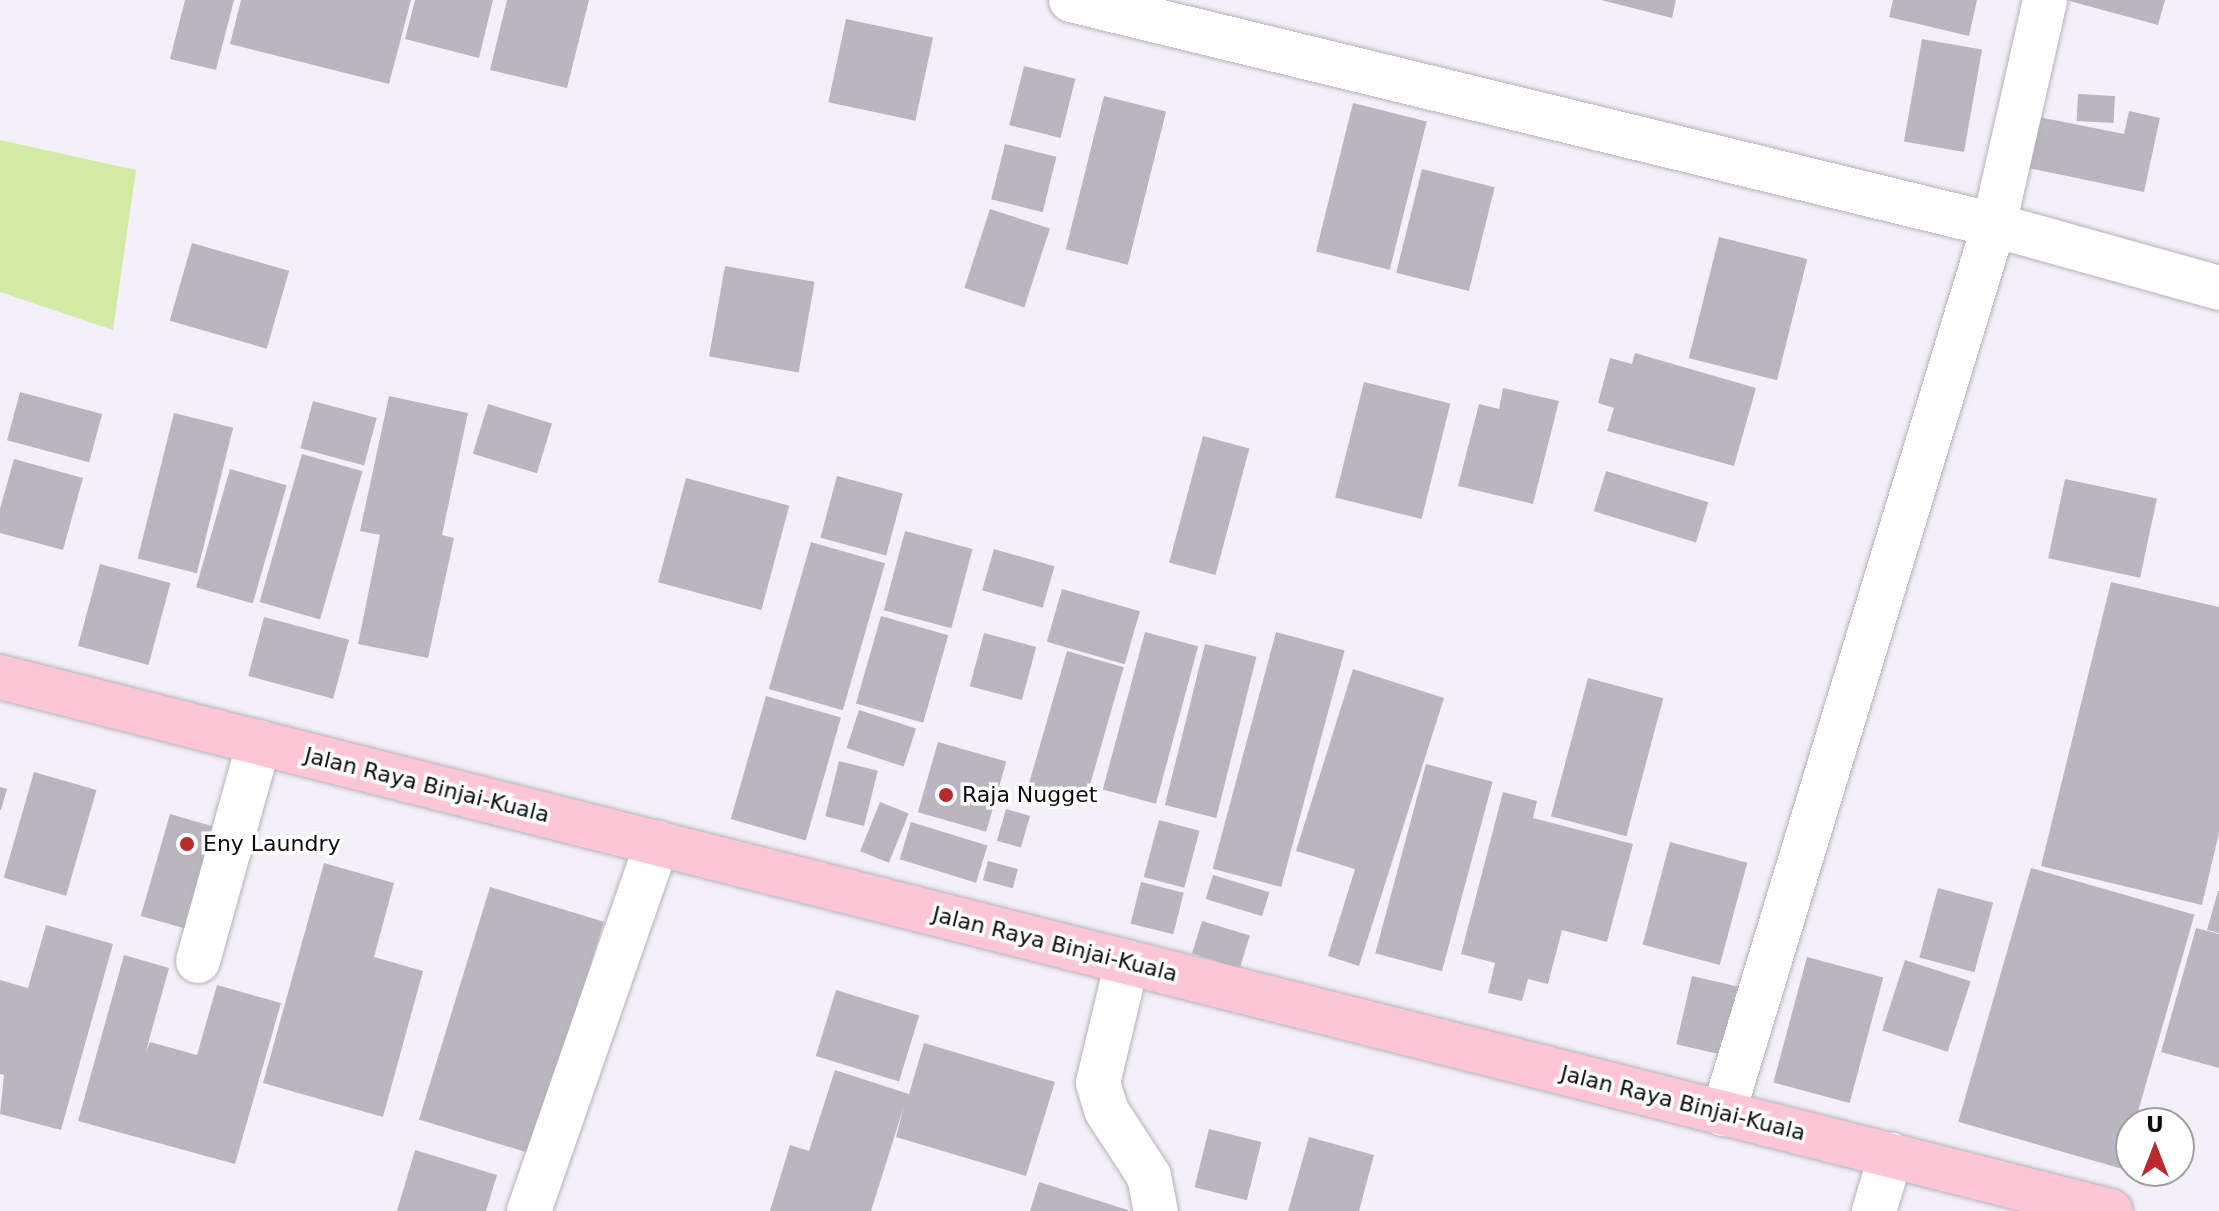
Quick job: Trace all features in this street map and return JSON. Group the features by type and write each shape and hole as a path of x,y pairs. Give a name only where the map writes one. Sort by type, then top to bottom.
{"main road":[{"name":"Jalan Raya Binjai-Kuala","path":"0,677 2110,1211"}],"street":[{"path":"1071,0 1994,225 2219,288"},
{"path":"1723,1114 1994,225 2045,0"},
{"path":"198,961 259,742"},
{"path":"529,1211 657,843"},
{"path":"1127,962 1098,1083 1106,1110 1149,1176 1156,1211"},
{"path":"1874,1211 1891,1155"}],"green space":[{"path":"0,140 136,170 113,330 0,292"}],"building":[{"path":"185,0 234,0 216,70 170,59"},
{"path":"241,0 411,0 389,84 230,44"},
{"path":"415,0 493,0 479,58 405,39"},
{"path":"507,0 589,0 567,88 490,70"},
{"path":"1601,0 1676,0 1672,18"},
{"path":"1893,0 1977,0 1969,36 1889,17"},
{"path":"2066,0 2165,0 2158,25"},
{"path":"846,19 933,38 915,121 828,102"},
{"path":"1922,39 1982,50 1964,152 1904,141"},
{"path":"1024,66 1075,79 1061,138 1009,125"},
{"path":"2078,94 2115,96 2114,123 2077,121"},
{"path":"1104,96 1166,111 1128,265 1066,249"},
{"path":"1353,103 1427,121 1390,270 1316,251"},
{"path":"2129,111 2160,118 2144,192 2023,167 2034,116 2124,134"},
{"path":"1005,144 1056,157 1043,212 991,199"},
{"path":"1422,169 1495,187 1469,291 1396,273"},
{"path":"990,209 1050,228 1024,307 964,288"},
{"path":"1719,237 1807,259 1777,380 1689,358"},
{"path":"192,243 289,271 267,349 170,321"},
{"path":"725,266 815,282 799,372 709,357"},
{"path":"1635,353 1756,388 1734,466 1607,431 1614,408 1598,403 1610,358 1632,364"},
{"path":"1364,382 1450,404 1422,519 1335,497"},
{"path":"1503,388 1559,401 1533,504 1458,486 1479,404 1499,409"},
{"path":"20,392 102,414 89,462 7,440"},
{"path":"389,396 468,413 442,535 454,538 428,658 358,644 380,535 360,531"},
{"path":"313,401 377,418 364,465 300,448"},
{"path":"488,404 552,424 537,473 473,454"},
{"path":"174,413 233,428 197,573 138,559"},
{"path":"1203,436 1249,448 1215,575 1169,563"},
{"path":"302,454 363,471 320,619 260,602"},
{"path":"14,459 83,478 63,550 0,533 0,509"},
{"path":"230,469 287,485 253,603 196,587"},
{"path":"1606,471 1708,502 1696,542 1594,511"},
{"path":"837,476 903,494 886,555 820,538"},
{"path":"686,478 789,506 761,610 658,582"},
{"path":"2065,479 2157,499 2140,578 2048,558"},
{"path":"905,531 973,549 951,628 884,610"},
{"path":"811,542 885,563 843,710 769,689"},
{"path":"994,549 1055,566 1043,608 982,590"},
{"path":"100,564 171,583 149,665 78,646"},
{"path":"2111,582 2219,607 2219,833 2202,905 2041,866"},
{"path":"1062,589 1140,611 1125,664 1047,642"},
{"path":"881,616 948,635 923,723 856,703"},
{"path":"264,617 349,640 333,699 248,676"},
{"path":"1145,632 1198,646 1156,804 1103,789"},
{"path":"1276,632 1345,650 1281,887 1213,869"},
{"path":"984,633 1036,647 1022,700 970,686"},
{"path":"1205,644 1256,657 1216,818 1165,805"},
{"path":"1067,651 1124,667 1085,802 1028,786"},
{"path":"1353,669 1444,698 1359,966 1328,956 1355,869 1296,851"},
{"path":"1588,678 1663,698 1626,836 1551,816"},
{"path":"766,696 841,717 806,841 731,819"},
{"path":"859,710 916,729 904,767 847,748"},
{"path":"938,742 1006,762 986,832 918,812"},
{"path":"839,761 878,771 864,826 825,816"},
{"path":"1426,764 1493,782 1442,971 1375,953"},
{"path":"34,772 96,790 66,896 4,878"},
{"path":"0,787 7,789 1,810 0,810"},
{"path":"1503,792 1537,801 1533,818 1633,844 1607,942 1562,930 1548,984 1528,979 1522,1001 1488,993 1495,963 1461,954"},
{"path":"880,802 909,814 889,863 860,851"},
{"path":"1006,809 1030,816 1021,848 997,841"},
{"path":"170,814 215,827 186,929 141,916"},
{"path":"1159,820 1200,831 1184,888 1144,877"},
{"path":"911,822 988,845 976,883 900,859"},
{"path":"1670,842 1747,863 1720,965 1643,944"},
{"path":"988,861 1018,869 1013,888 983,880"},
{"path":"324,863 394,883 374,957 423,971 383,1117 263,1083"},
{"path":"2031,868 2194,915 2139,1107 2115,1107 2115,1167 1958,1122"},
{"path":"1213,875 1269,892 1262,916 1206,899"},
{"path":"1141,882 1184,893 1173,934 1131,924"},
{"path":"490,887 604,922 533,1154 419,1119"},
{"path":"1938,888 1993,903 1974,972 1919,958"},
{"path":"2219,891 2219,933 2207,930"},
{"path":"1202,921 1250,936 1240,968 1192,954"},
{"path":"46,925 113,944 61,1130 0,1114 4,1075 0,1074 0,980 28,988"},
{"path":"2196,928 2219,934 2219,1068 2161,1052"},
{"path":"124,955 169,968 146,1051 150,1042 197,1055 217,985 281,1003 235,1164 78,1121"},
{"path":"1807,957 1883,977 1850,1103 1773,1083"},
{"path":"1905,960 1971,981 1948,1052 1882,1030"},
{"path":"1692,976 1739,987 1723,1055 1676,1044"},
{"path":"836,990 919,1015 899,1081 816,1056"},
{"path":"924,1043 1055,1082 1026,1176 896,1137 904,1106 871,1211 770,1211 790,1145 809,1151 835,1070 909,1094"},
{"path":"1209,1129 1261,1142 1247,1200 1194,1187"},
{"path":"1309,1137 1374,1155 1359,1211 1288,1211"},
{"path":"415,1150 497,1175 486,1211 397,1211"},
{"path":"1039,1182 1128,1210 1128,1211 1030,1211"}],"place":[{"name":"Raja Nugget","path":"946,795"},
{"name":"Eny Laundry","path":"187,844"}]}
